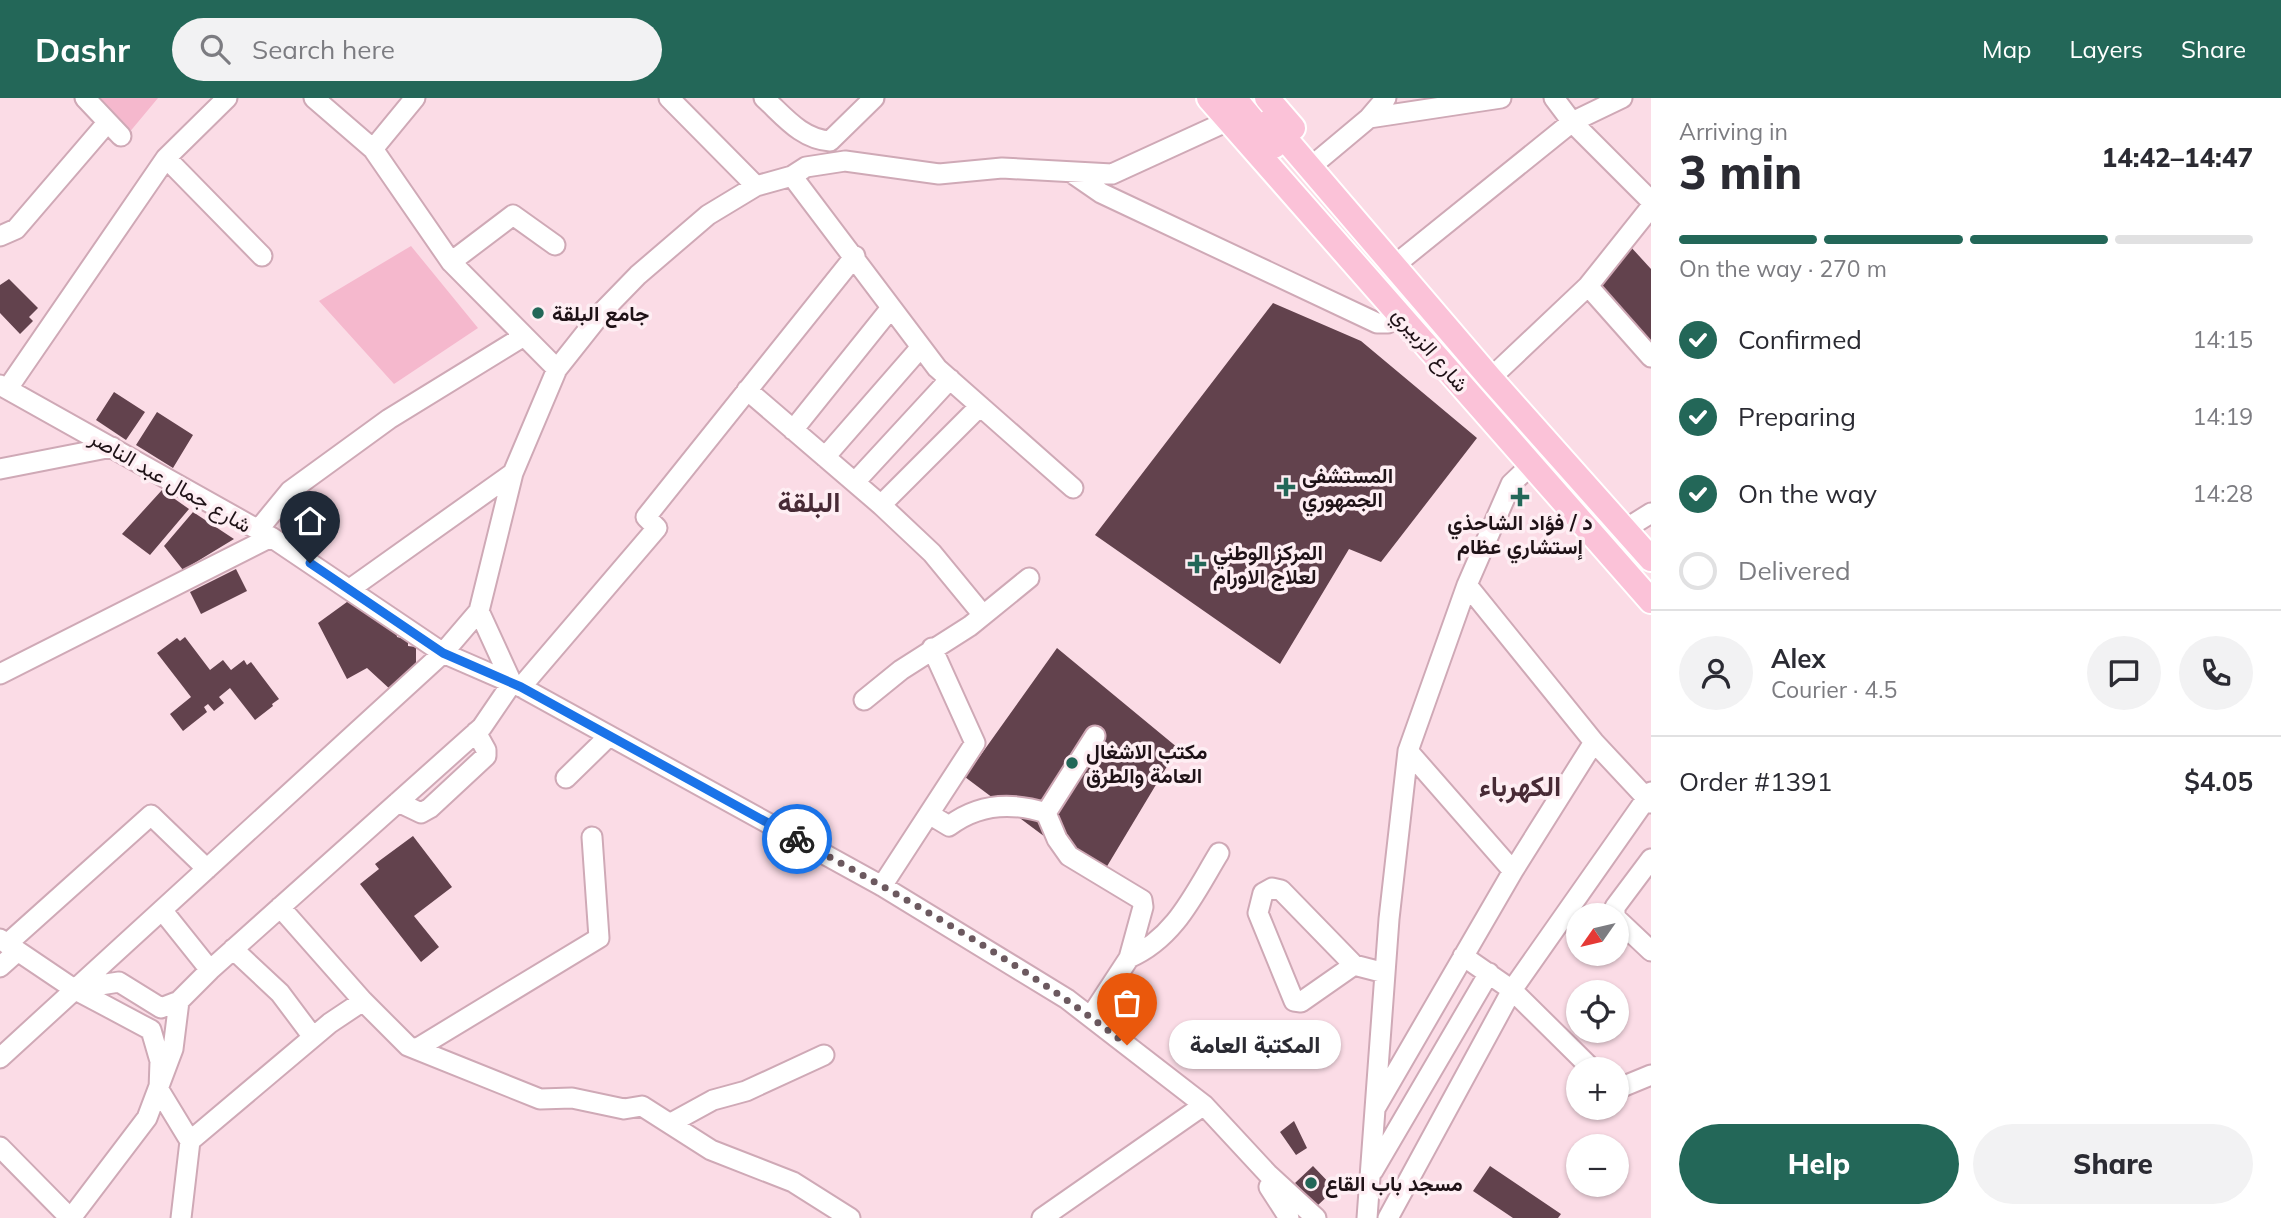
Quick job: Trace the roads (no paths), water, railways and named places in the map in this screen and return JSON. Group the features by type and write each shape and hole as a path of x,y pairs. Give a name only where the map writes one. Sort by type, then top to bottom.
{"main road":[{"name":"شارع الزبيري","path":"1209,98 1232,109 1651,601"},
{"name":"شارع الزبيري","path":"1251,98 1397,263 1651,559"},
{"name":"شارع الزبيري","path":"1267,98 1320,159 1397,263 1497,372 1646,526"},
{"name":"شارع الزبيري","path":"1406,312 1651,580"}],"street":[{"path":"0,236 16,229 114,129 85,98"},
{"path":"4,387 166,158 227,98"},
{"path":"314,98 373,149 452,262 557,369"},
{"path":"373,149 415,98"},
{"path":"669,98 756,186"},
{"path":"764,98 797,129 815,140 830,141 874,98"},
{"path":"1320,159 1369,118 1386,98"},
{"path":"1369,118 1501,98"},
{"path":"1555,98 1572,122 1651,201"},
{"path":"1397,263 1572,122 1622,98"},
{"path":"0,1058 443,653 479,611 513,473 557,369 603,311 638,275 708,215 756,186 799,171 845,161 939,174 1002,168 1112,174 1232,109"},
{"path":"797,129 809,154 799,171"},
{"path":"166,158 262,256"},
{"path":"799,171 891,308 921,347 950,379 1073,488"},
{"path":"1071,172 1101,193 1377,323 1388,323 1406,312"},
{"path":"1497,372 1588,286 1651,207"},
{"path":"452,262 513,215 555,245"},
{"path":"74,989 120,982 161,1008 180,1001 233,949 476,732 657,528 646,517 855,256"},
{"path":"1588,286 1651,357"},
{"path":"793,430 891,308"},
{"path":"0,674 264,534 290,491 389,419 524,336"},
{"path":"825,457 921,347"},
{"path":"855,482 950,379"},
{"name":"شارع جمال عبد الناصر","path":"4,387 264,534 443,653 516,685 882,886 1091,1016 1204,1105 1246,1150"},
{"path":"747,390 855,482 932,553 983,615"},
{"path":"881,505 980,406"},
{"path":"0,469 113,447"},
{"path":"1367,1218 1385,973 1408,751 1467,586 1511,484 1532,464"},
{"path":"350,589 513,473"},
{"path":"864,700 1030,578"},
{"path":"1388,1218 1512,989 1649,798 1594,742 1467,586"},
{"path":"479,611 516,685"},
{"path":"882,886 975,743 932,648"},
{"path":"566,778 609,736"},
{"path":"1046,813 1095,736"},
{"path":"1374,1111 1513,871 1594,742"},
{"path":"1408,751 1513,871"},
{"path":"929,814 949,826 964,815 1003,805 1046,813"},
{"path":"1046,813 1057,839 1069,856 1142,900 1143,906 1129,958 1091,1016"},
{"path":"0,967 8,944 151,815 207,869"},
{"path":"415,1049 599,938 592,838"},
{"path":"1129,958 1157,942 1175,926 1219,853"},
{"path":"1618,903 1651,859"},
{"path":"1354,965 1301,1002 1294,1001 1258,913 1263,893 1272,888 1281,890 1354,965 1385,973"},
{"path":"280,907 363,1001 408,1046 540,1099 572,1098 624,1110 642,1106 712,1150 793,1182 850,1218"},
{"path":"162,910 210,970"},
{"path":"1629,930 1651,951"},
{"path":"8,944 74,989 151,1030 160,1061 159,1090 190,1141 181,1218"},
{"path":"233,949 280,993 313,1037"},
{"path":"1463,956 1512,989 1580,1057"},
{"path":"1372,1173 1489,973"},
{"path":"0,1147 71,1218 147,1118 173,1049 180,1001"},
{"path":"190,1141 313,1037 363,1001"},
{"path":"670,1123 713,1100 746,1091 824,1055"},
{"path":"1629,1084 1651,1075"},
{"path":"1042,1218 1204,1105"},
{"path":"1246,1150 1315,1218"},
{"path":"1246,1150 1289,1218"}],"place":[{"name":"جامع البلقة","path":"538,313"},
{"name":"المستشفى الجمهوري","path":"1286,487"},
{"name":"د / فؤاد الشاحذي إستشاري عظام","path":"1520,497"},
{"name":"المركز الوطني لعلاج الاورام","path":"1197,564"},
{"name":"مكتب الاشغال العامة والطرق","path":"1072,763"},
{"name":"المكتبة العامة","path":"1127,1045"},
{"name":"مسجد باب القاع","path":"1311,1183"}],"district":[{"name":"البلقة","path":"809,501"},
{"name":"الكهرباء","path":"1520,785"}]}
